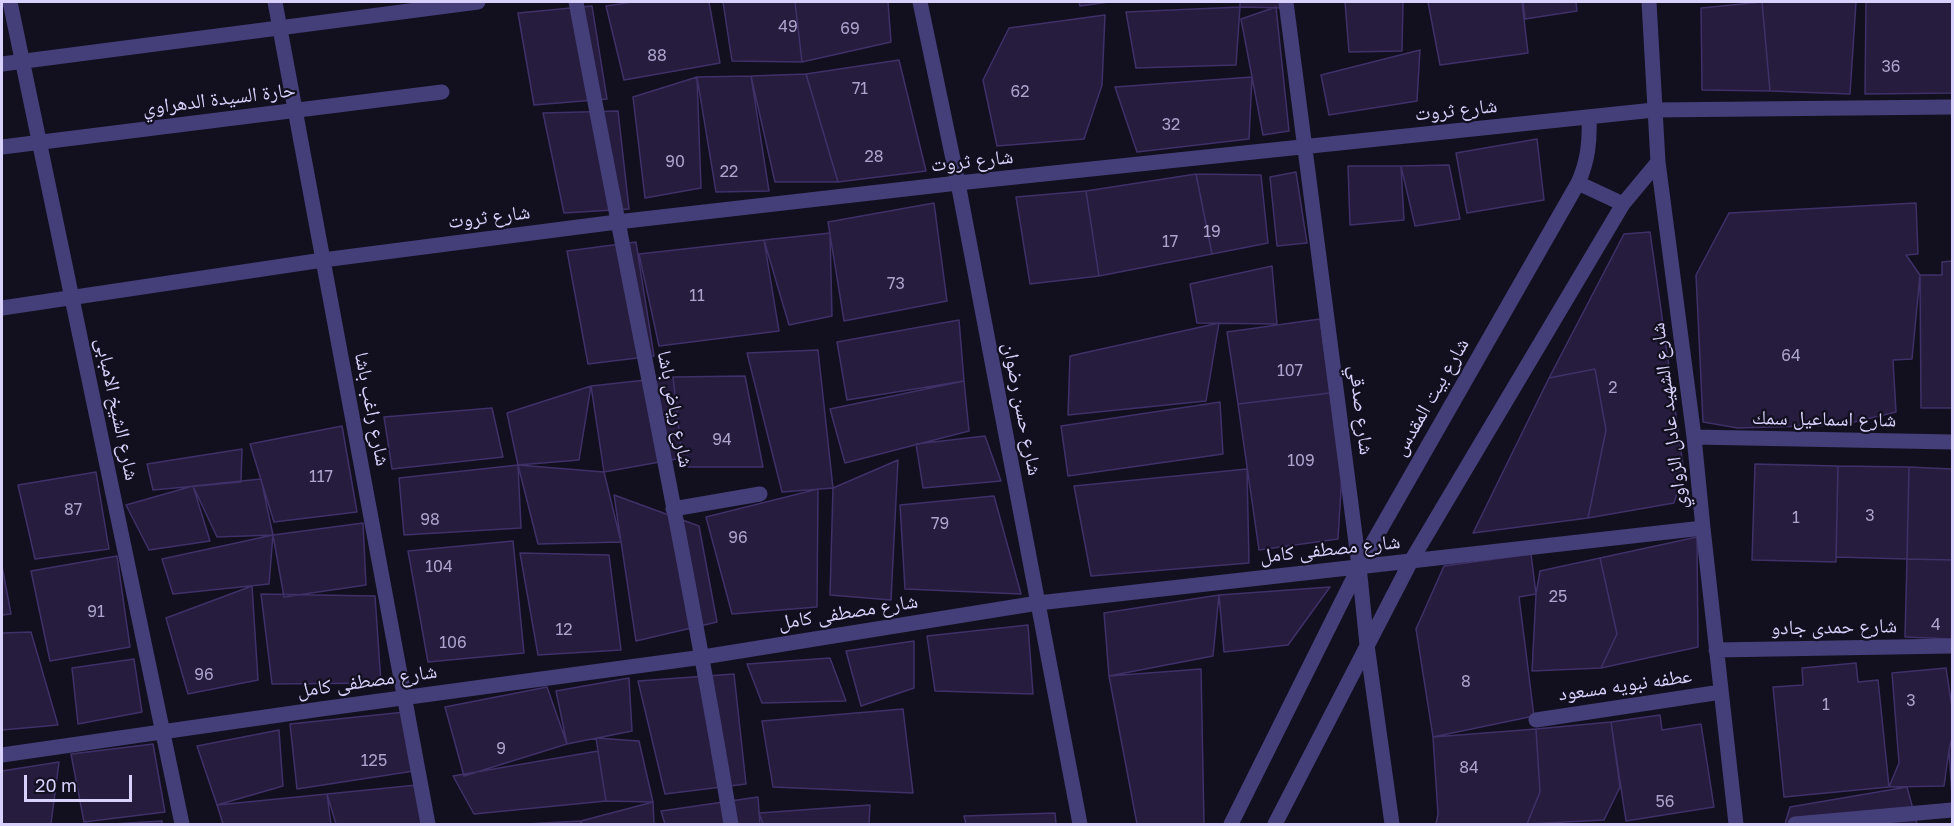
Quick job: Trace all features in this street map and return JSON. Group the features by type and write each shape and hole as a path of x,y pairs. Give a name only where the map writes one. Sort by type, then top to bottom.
{"street":[{"name":"شارع الشيخ الامبابى","path":"10,2 182,825"},
{"name":"شارع راغب باشا","path":"276,2 428,825"},
{"path":"2,64 478,2"},
{"name":"شارع رياض باشا","path":"576,2 703,657 731,825"},
{"name":"شارع حسن رضوان","path":"920,2 958,183 1080,825"},
{"name":"شارع صدقي","path":"1286,2 1359,566 1367,645 1392,825"},
{"name":"شارع الشهيد عادل الزواوي","path":"1649,2 1658,162 1694,437 1736,825"},
{"name":"حارة السيدة الدهراوي","path":"2,147 442,92"},
{"name":"شارع ثروت","path":"2,308 323,260 617,222 958,183 1654,110 1953,107"},
{"name":"شارع بيت المقدس","path":"1231,825 1359,566 1578,183 1585,166 1590,143 1589,117"},
{"path":"1275,825 1411,561 1623,204 1658,162"},
{"path":"1578,183 1623,204"},
{"name":"شارع اسماعيل سمك","path":"1694,437 1953,442"},
{"path":"673,509 760,494"},
{"name":"شارع مصطفى كامل","path":"2,754 703,657 1038,603 1703,528"},
{"name":"شارع حمدى جادو","path":"1716,650 1953,646"},
{"name":"عطفه نبويه مسعود","path":"1536,720 1721,692"},
{"path":"1795,825 1953,810"}],"building":[{"path":"633,2 709,2 720,63 624,80 606,6"},
{"path":"723,2 795,2 802,62 732,61"},
{"path":"795,2 888,2 891,42 802,62"},
{"path":"1079,2 1109,2 1080,6"},
{"path":"1240,2 1281,2 1283,8 1240,7"},
{"path":"1345,2 1403,2 1402,51 1349,52"},
{"path":"1428,2 1522,2 1528,53 1440,65"},
{"path":"1523,2 1576,2 1577,11 1525,19"},
{"path":"1762,2 1856,2 1850,94 1770,91"},
{"path":"1762,2 1770,91 1702,90 1701,8"},
{"path":"1866,2 1952,2 1952,93 1865,94"},
{"path":"592,6 607,99 534,105 518,13"},
{"path":"1240,7 1236,65 1136,68 1126,12"},
{"path":"1276,7 1289,131 1263,135 1241,19"},
{"path":"1105,15 1102,85 1084,139 997,146 983,80 1009,28"},
{"path":"1420,50 1417,101 1329,115 1321,75"},
{"path":"899,60 926,171 838,182 806,74"},
{"path":"806,74 838,182 775,182 751,76"},
{"path":"751,76 769,191 716,192 697,77"},
{"path":"697,77 701,188 645,198 633,97"},
{"path":"1252,77 1249,139 1137,152 1115,87"},
{"path":"618,111 629,209 564,213 543,113"},
{"path":"1537,139 1544,200 1467,213 1456,153"},
{"path":"1449,165 1460,219 1415,226 1401,166"},
{"path":"1348,166 1401,166 1404,220 1350,225"},
{"path":"1296,172 1307,243 1277,246 1270,177"},
{"path":"1196,174 1261,175 1268,243 1212,254"},
{"path":"1196,174 1212,254 1099,276 1086,191"},
{"path":"1086,191 1099,276 1030,284 1016,197"},
{"path":"934,203 947,301 844,321 828,222"},
{"path":"1916,203 1918,254 1906,255 1920,275 1912,359 1893,360 1896,412 1841,425 1738,428 1703,422 1696,275 1729,213"},
{"path":"1650,232 1684,472 1674,503 1588,518 1606,430 1595,369 1549,378 1624,234"},
{"path":"830,233 832,316 789,325 764,240"},
{"path":"764,240 779,331 659,346 639,254"},
{"path":"636,242 654,356 588,364 567,251"},
{"path":"1952,261 1952,408 1921,408 1920,275 1942,275 1942,262"},
{"path":"1272,266 1277,324 1197,323 1190,284"},
{"path":"1320,319 1330,393 1238,404 1227,332"},
{"path":"959,320 964,381 847,400 837,342"},
{"path":"1219,323 1206,401 1068,415 1070,356"},
{"path":"818,350 833,488 782,492 747,353"},
{"path":"1595,369 1606,430 1588,518 1473,533 1549,378"},
{"path":"745,376 763,467 683,467 673,377"},
{"path":"673,377 682,458 604,472 591,386"},
{"path":"964,381 969,431 845,463 830,409"},
{"path":"591,386 579,460 518,465 507,413"},
{"path":"1330,393 1342,474 1338,539 1259,550 1238,404"},
{"path":"1220,402 1223,454 1068,476 1061,426"},
{"path":"492,408 503,457 392,469 384,417"},
{"path":"342,426 357,512 274,522 250,444"},
{"path":"985,436 1001,481 923,488 916,444"},
{"path":"242,449 241,482 153,490 147,464"},
{"path":"898,460 891,600 830,595 833,488"},
{"path":"1755,464 1838,466 1836,562 1752,560"},
{"path":"518,465 604,472 621,542 538,544"},
{"path":"518,465 521,528 404,535 399,478"},
{"path":"1838,466 1909,467 1907,559 1836,557"},
{"path":"1909,467 1952,469 1952,560 1907,559"},
{"path":"1247,469 1249,563 1091,576 1074,486"},
{"path":"96,472 109,549 35,559 18,485"},
{"path":"261,479 273,535 217,537 193,486"},
{"path":"193,486 210,541 149,550 126,505"},
{"path":"818,489 817,607 732,614 706,517"},
{"path":"614,495 699,526 717,622 636,641"},
{"path":"994,496 1021,594 905,589 900,505"},
{"path":"363,523 366,585 284,597 273,535"},
{"path":"273,535 269,584 173,594 162,559"},
{"path":"1697,537 1698,647 1601,668 1617,634 1600,558"},
{"path":"513,541 524,653 428,662 408,551"},
{"path":"520,553 609,555 621,650 538,655"},
{"path":"1531,554 1536,594 1519,597 1534,716 1433,737 1416,629 1444,566"},
{"path":"117,556 130,647 50,661 31,571"},
{"path":"1600,558 1617,634 1601,668 1532,671 1536,594 1540,571"},
{"path":"1907,559 1952,560 1952,639 1905,637"},
{"path":"2,566 11,614 2,615"},
{"path":"252,586 258,680 188,694 166,618"},
{"path":"1330,587 1288,645 1224,652 1219,595"},
{"path":"261,594 375,596 381,683 272,684"},
{"path":"1219,595 1213,656 1109,676 1104,613"},
{"path":"1028,625 1033,694 935,691 927,636"},
{"path":"31,632 58,725 2,730 2,633"},
{"path":"914,641 914,688 861,706 846,651"},
{"path":"830,658 846,701 762,703 747,664"},
{"path":"134,659 142,712 78,724 72,668"},
{"path":"1856,663 1858,682 1878,680 1889,787 1784,797 1773,687 1803,685 1802,668"},
{"path":"1946,668 1952,707 1952,738 1944,786 1889,787 1899,763 1892,673"},
{"path":"1201,669 1204,824 1137,824 1109,676"},
{"path":"734,674 746,784 665,794 638,681"},
{"path":"629,678 632,731 567,744 556,691"},
{"path":"547,687 567,744 464,776 445,707"},
{"path":"903,709 913,793 773,787 762,721"},
{"path":"405,712 414,771 297,789 290,724"},
{"path":"1660,715 1662,730 1701,724 1714,807 1626,821 1611,722"},
{"path":"1611,722 1620,787 1604,820 1527,824 1540,792 1536,729"},
{"path":"1536,729 1540,792 1527,824 1436,824 1438,814 1433,737"},
{"path":"279,730 283,786 217,805 197,746"},
{"path":"596,738 639,741 653,802 606,801"},
{"path":"1952,738 1952,796 1949,750"},
{"path":"153,744 165,812 84,822 71,754"},
{"path":"598,751 606,801 474,814 453,776"},
{"path":"59,762 51,824 2,824 2,771"},
{"path":"417,785 423,824 336,824 327,794"},
{"path":"1907,787 1917,824 1785,824 1790,807"},
{"path":"327,794 331,824 223,824 217,805"},
{"path":"758,797 760,824 665,824 661,811"},
{"path":"653,802 654,824 582,824 581,821"},
{"path":"870,805 869,824 763,824 759,813"},
{"path":"1055,813 1056,824 966,824 964,816"},
{"path":"162,821 162,824 112,824"},
{"path":"581,821 581,824 526,824"}]}
